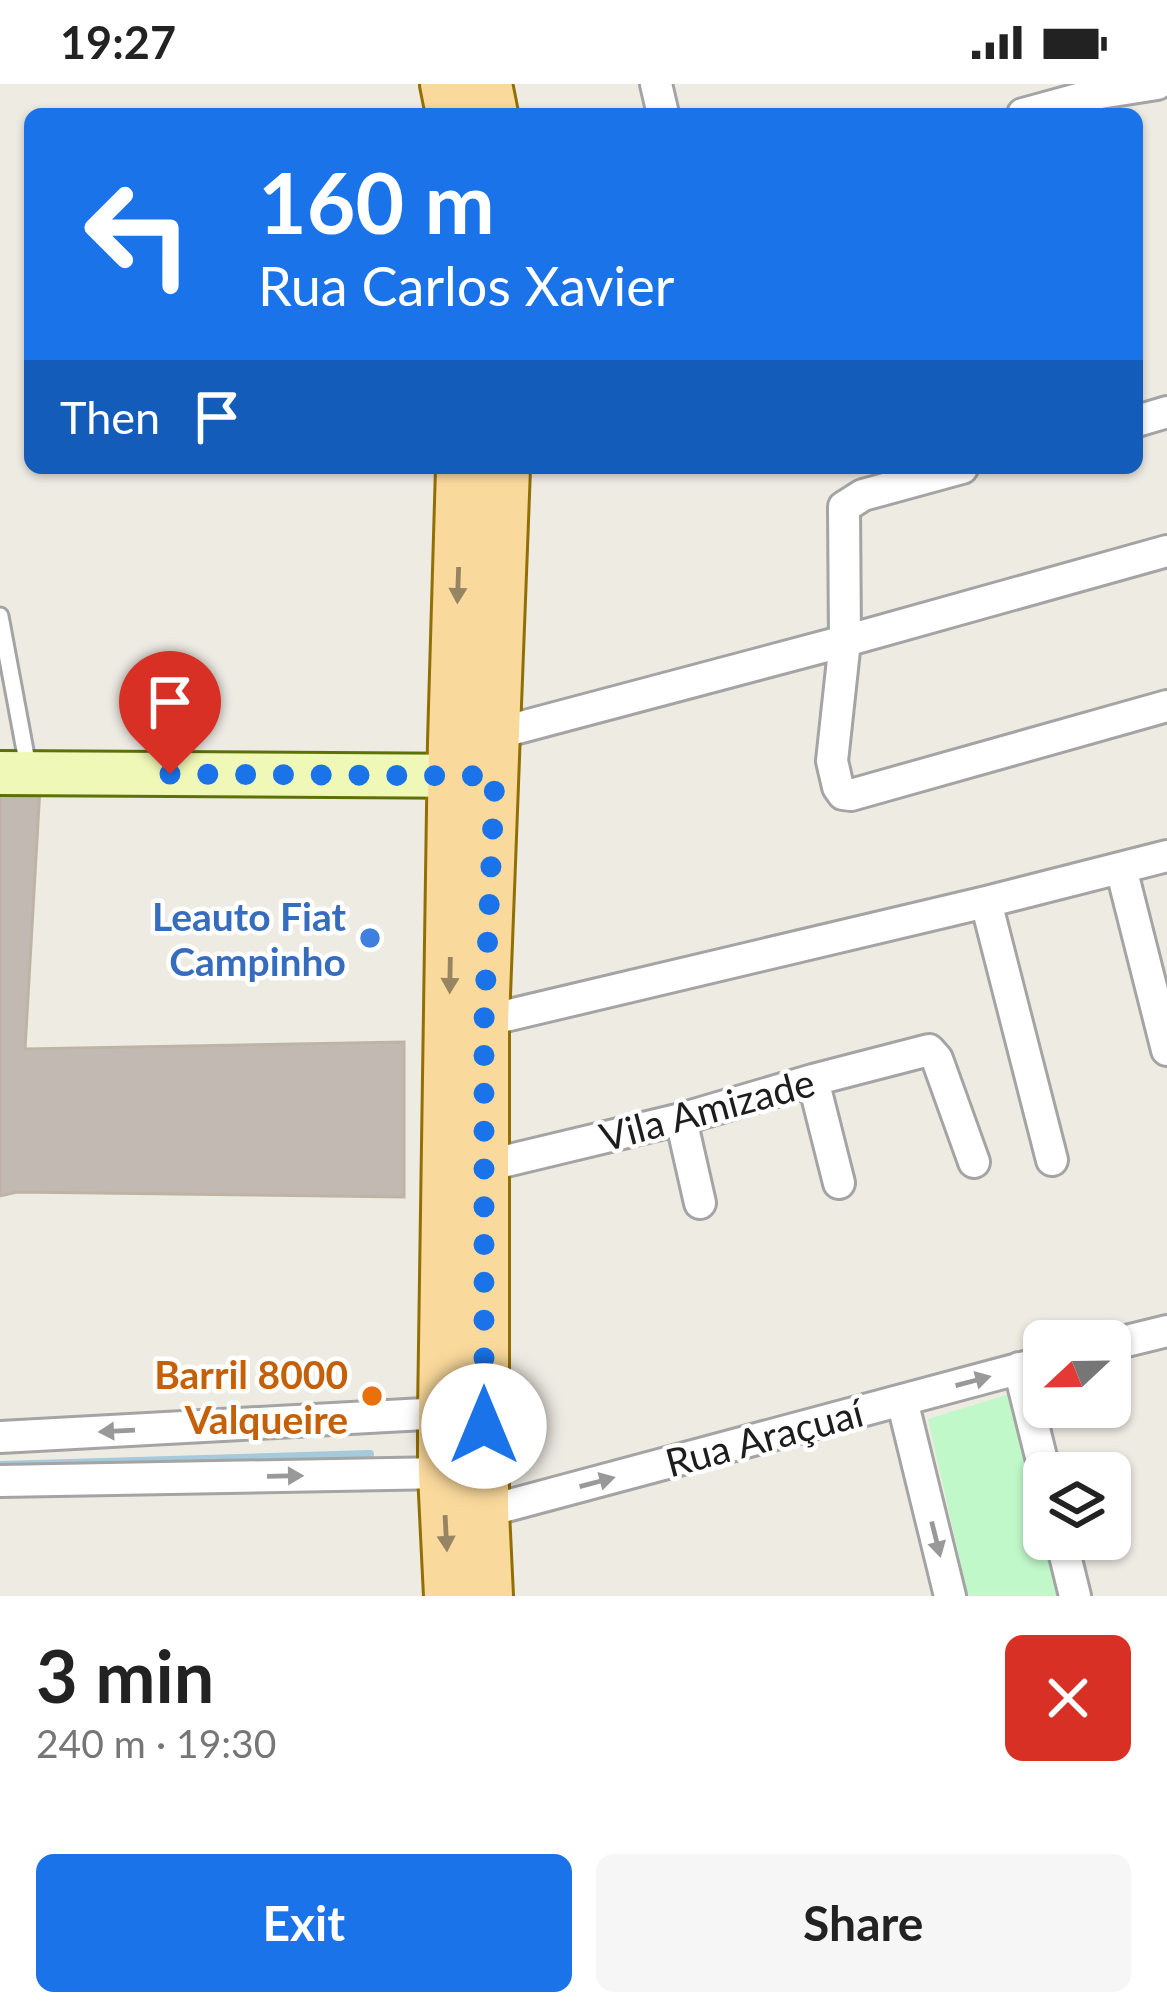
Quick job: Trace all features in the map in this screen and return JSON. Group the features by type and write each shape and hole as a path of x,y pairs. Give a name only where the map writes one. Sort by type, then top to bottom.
{"main road":[{"path":"461,474 481,762 488,1596"},
{"path":"448,1596 443,1414 481,762 505,474"}],"street":[{"path":"1041,108 1099,89 1156,84"},
{"path":"940,474 863,495 844,507 845,641 832,760 843,794 1167,706"},
{"path":"14,773 481,762 845,641 1167,551"},
{"path":"484,1021 1167,856"},
{"path":"1121,868 1167,1050"},
{"path":"986,902 1052,1160"},
{"name":"Vila Amizade","path":"485,1166 682,1119 929,1050 938,1059 974,1162"},
{"path":"813,1080 839,1183"},
{"path":"682,1119 700,1203"},
{"path":"1131,1339 1167,1330"},
{"name":"Rua Araçuaí","path":"484,1512 1023,1367"},
{"path":"902,1400 950,1596"},
{"path":"0,1437 443,1414"},
{"path":"0,1480 443,1473"},
{"path":"1066,1560 1075,1596"}],"lane":[{"path":"0,616 14,773"}],"green space":[{"path":"1016,1392 1029,1452 1023,1452 1023,1560 1051,1560 1059,1596 968,1596 928,1419"}],"building":[{"path":"0,786 40,787 25,1049 404,1042 404,1197 17,1192 0,1196"}],"waterway":[{"path":"0,1465 370,1454"}],"place":[{"name":"Leauto Fiat Campinho","path":"370,938"},
{"name":"Barril 8000 Valqueire","path":"372,1396"}],"route":[{"path":"170,774 495,776 484,1021 484,1426"}]}
